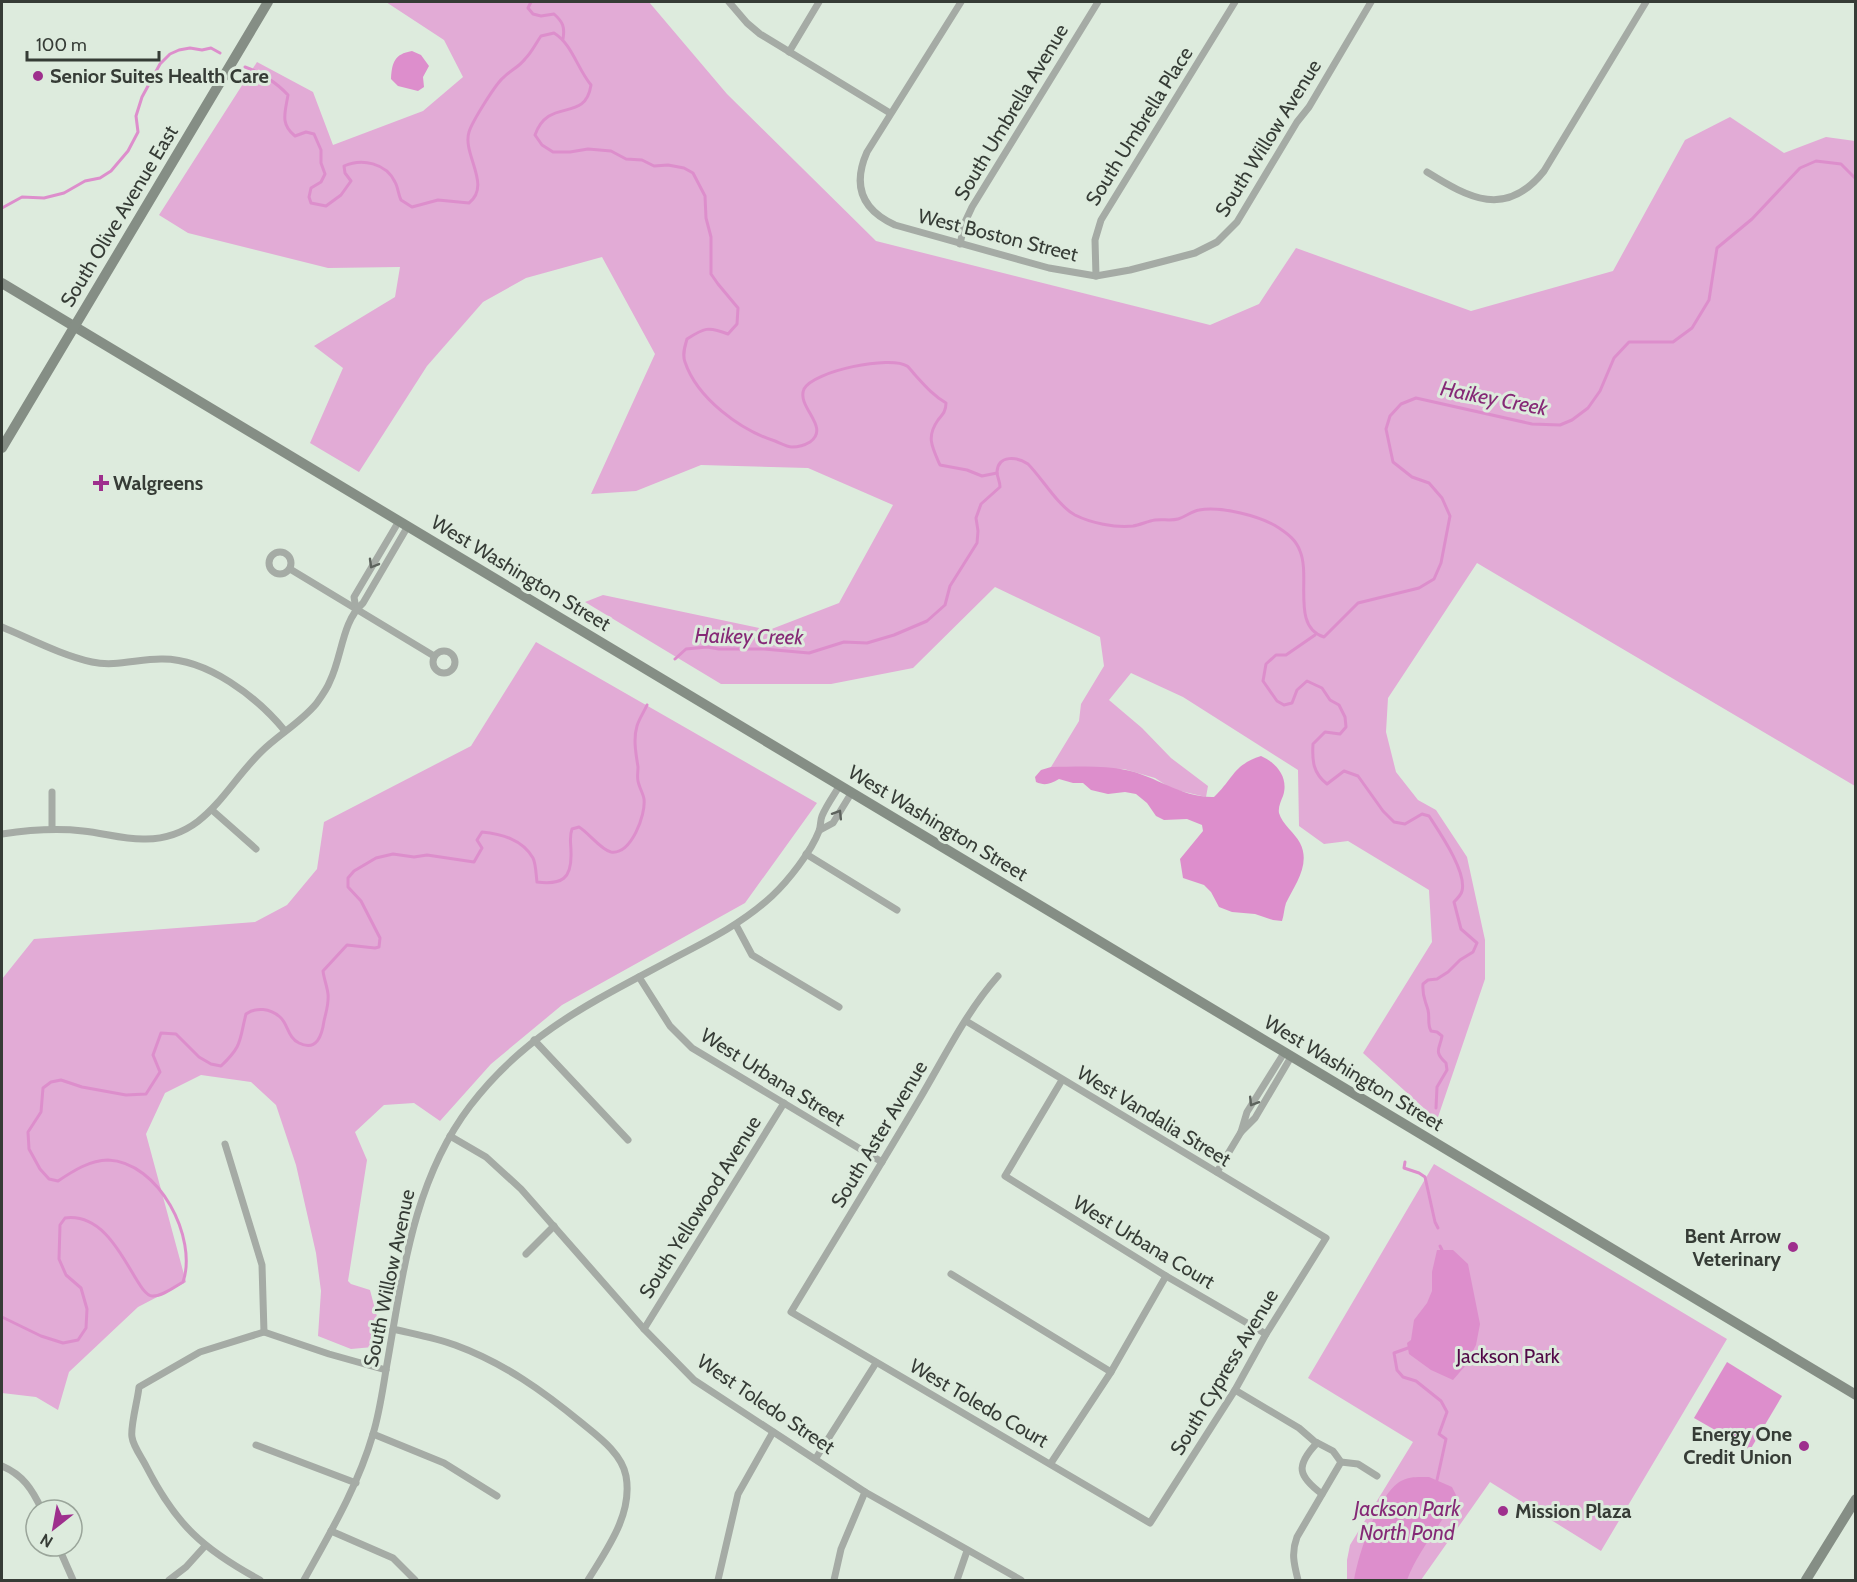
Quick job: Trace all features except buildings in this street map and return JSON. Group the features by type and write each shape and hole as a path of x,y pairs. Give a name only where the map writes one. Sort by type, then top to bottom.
{"main road":[{"name":"South Olive Avenue East","path":"2,448 268,2"},
{"name":"West Washington Street","path":"2,282 1856,1395"},
{"path":"1806,1581 1856,1499"}],"street":[{"path":"729,2 753,28 890,113 961,2"},
{"path":"789,52 819,2"},
{"name":"South Umbrella Avenue","path":"960,244 965,222 972,207 1098,2"},
{"name":"South Umbrella Place","path":"1096,276 1095,240 1101,220 1235,2"},
{"name":"South Willow Avenue","path":"1096,276 1130,270 1195,253 1217,242 1227,233 1237,222 1371,2"},
{"path":"1426,172 1457,191 1477,198 1498,199 1523,192 1537,181 1544,171 1646,2"},
{"name":"West Boston Street","path":"890,113 864,159 860,177 861,189 873,212 895,225 960,244 1049,268 1096,276"},
{"path":"356,609 354,597 404,523"},
{"path":"2,834 52,829 156,839 185,830 201,820 212,810 250,762 309,711 328,686 356,609 363,603 404,523"},
{"path":"290,569 434,656"},
{"path":"2,627 92,662 116,664 164,658 196,666 250,695 285,731"},
{"name":"South Willow Avenue","path":"304,1581 356,1483 374,1434 415,1220 427,1181 450,1136 487,1084 534,1040 562,1020 736,925 771,897 806,854 820,831 822,817 840,785"},
{"path":"52,792 52,829"},
{"name":"South Willow Avenue","path":"820,831 834,823 852,792"},
{"path":"212,810 256,849"},
{"path":"806,854 897,910"},
{"path":"736,925 752,955 839,1006"},
{"name":"South Aster Avenue","path":"791,1312 984,991 998,976"},
{"name":"West Urbana Street","path":"639,977 670,1026 692,1048 882,1162"},
{"name":"West Vandalia Street","path":"966,1021 1326,1238"},
{"path":"534,1040 628,1140"},
{"path":"1217,1172 1241,1132 1256,1118 1288,1055"},
{"name":"West Urbana Court","path":"1062,1080 1005,1176 1166,1276 1266,1334"},
{"name":"South Yellowood Avenue","path":"644,1329 784,1103"},
{"name":"West Toledo Street","path":"450,1136 486,1157 521,1189 644,1329 694,1380 865,1492 1022,1581"},
{"path":"225,1144 262,1265 264,1332"},
{"path":"526,1254 554,1226"},
{"name":"South Cypress Avenue","path":"1150,1523 1326,1238"},
{"path":"951,1274 1111,1372"},
{"path":"1051,1463 1111,1372 1166,1276"},
{"name":"West Toledo Court","path":"791,1312 1150,1523"},
{"path":"393,1329 453,1344 517,1373 610,1447 626,1474 627,1500 617,1532 588,1581"},
{"path":"260,1581 205,1546 169,1506 132,1438 139,1388 200,1352 264,1332 386,1370"},
{"path":"816,1458 876,1363"},
{"path":"1234,1390 1299,1428 1317,1443 1333,1451 1341,1462 1358,1464 1377,1476"},
{"path":"718,1581 738,1494 773,1432"},
{"path":"374,1434 444,1463 497,1496"},
{"path":"1317,1443 1309,1451 1302,1465 1302,1471 1308,1484 1322,1494"},
{"path":"256,1445 356,1483"},
{"path":"1298,1581 1292,1558 1297,1537 1341,1462"},
{"path":"2,1466 28,1483 36,1498"},
{"path":"834,1581 841,1549 865,1492"},
{"path":"331,1531 393,1558 415,1581"},
{"path":"169,1581 186,1567 205,1546"},
{"path":"957,1581 967,1551"},
{"path":"63,1558 73,1581"}],"green space":[{"path":"386,2 649,2 727,94 876,241 1210,325 1259,304 1296,248 1471,311 1613,271 1685,140 1730,117 1784,153 1826,137 1855,141 1855,786 1477,563 1388,698 1386,732 1396,772 1418,800 1436,810 1467,857 1485,940 1485,979 1437,1120 1363,1053 1432,942 1429,890 1348,841 1324,844 1299,826 1298,770 1183,697 1131,673 1109,700 1142,728 1171,758 1208,786 1206,797 1172,789 1155,778 1124,769 1051,767 1079,721 1081,704 1104,666 1100,637 995,587 913,668 831,684 721,684 585,602 603,595 769,630 839,603 893,505 808,468 701,465 636,491 591,494 655,354 602,257 526,278 483,302 427,366 359,472 310,443 343,368 314,346 395,297 400,267 328,268 188,233 159,215 257,62 313,92 333,145 423,111 463,77 444,40"},
{"path":"536,642 817,803 745,903 562,1005 491,1064 440,1121 414,1103 384,1105 355,1132 367,1160 348,1281 370,1290 380,1328 373,1347 351,1349 318,1336 321,1291 316,1253 296,1165 276,1105 251,1082 201,1075 165,1093 146,1134 186,1282 138,1307 69,1372 58,1410 36,1397 2,1393 2,979 34,939 255,922 287,905 317,869 324,822 471,746"},
{"name":"Jackson Park","path":"1434,1164 1727,1339 1601,1551 1490,1482 1421,1580 1347,1580 1350,1545 1413,1442 1308,1378"}],"water":[{"path":"412,51 421,55 429,66 423,77 424,87 418,91 398,86 391,79 395,60 401,54"},
{"path":"1261,756 1277,767 1283,777 1284,789 1279,813 1298,839 1303,851 1303,866 1286,903 1282,921 1255,914 1232,912 1219,907 1211,892 1204,885 1183,878 1180,859 1203,831 1202,825 1187,819 1164,820 1156,816 1147,803 1136,794 1125,792 1108,794 1091,790 1083,783 1059,779 1042,784 1036,782 1035,777 1041,770 1051,767 1117,768 1137,773 1191,794 1214,797 1239,768"},
{"path":"1437,1250 1453,1250 1468,1264 1480,1324 1476,1345 1465,1366 1453,1380 1431,1370 1409,1354 1407,1343 1411,1340 1414,1320 1427,1303 1432,1291 1432,1272"},
{"path":"1727,1362 1782,1396 1750,1450 1694,1418"},
{"name":"Jackson Park North Pond","path":"1429,1477 1452,1487 1456,1495 1417,1558 1407,1580 1354,1580 1370,1526 1385,1498 1404,1479"}],"waterway":[{"path":"531,2 528,8 533,14 541,16 554,14 563,25 563,39"},
{"path":"245,67 268,78 288,95 285,122 290,132 295,136 306,132 314,134 321,150 321,163 325,174 321,182 311,188 309,197 311,203 326,206 341,195 351,181 345,173 344,166 358,162 373,164 386,170 395,182 401,200 412,207 438,200 469,203 478,187 469,150 471,127 500,81 523,62 541,36 554,33 570,50 591,85 582,104 557,112 541,123 535,135 542,145 553,152 588,149 611,151 626,159 642,160 654,166 668,165 684,168 693,173 705,196 706,218 711,237 711,274 738,308 737,324 728,334 706,329 698,332 687,339 684,353 685,362 699,388 721,411 762,436 786,446 799,446 810,442 817,430 803,396 804,389 810,382 836,371 853,367 885,362 898,363 908,367 930,391 946,403 945,410 934,426 931,437 940,465 967,470 982,476 997,473"},
{"path":"2,208 22,197 44,198 64,193 85,181 100,178 111,171 128,151 138,132 136,116 142,97 160,64 170,54 179,50 211,48 220,53"},
{"name":"Haikey Creek","path":"675,659 686,649 707,647 809,653 844,642 867,643 927,621 945,605 950,586 977,543 976,518 981,504 1000,487 998,466 1009,459 1028,464 1056,499 1069,511 1096,523 1133,526 1155,520 1178,519 1196,511 1218,509 1241,513 1279,528 1294,540 1300,551 1308,623 1314,632 1324,637 1358,603 1419,588 1434,579 1441,563 1450,516 1442,498 1429,483 1412,477 1393,462 1386,429 1390,416 1401,404 1416,398 1532,424 1560,425 1572,420 1588,408 1600,391 1614,358 1629,342 1673,342 1692,328 1709,300 1717,248 1752,219 1800,168 1816,161 1841,164 1856,179"},
{"name":"Haikey Creek","path":"1315,635 1286,655 1276,655 1266,664 1263,681 1277,701 1284,705 1292,703 1297,690 1307,681 1322,688 1330,700 1339,705 1345,717 1346,727 1340,734 1325,732 1313,744 1313,761 1319,776 1327,784 1344,771 1358,776 1383,811 1394,822 1405,824 1422,814 1429,816 1452,853 1460,874 1462,891 1454,902 1461,929 1477,943 1473,952 1460,960 1448,972 1423,984 1430,1028 1431,1031 1442,1036 1438,1053 1446,1063 1447,1070 1437,1087 1436,1108"},
{"name":"Haikey Creek","path":"2,1317 41,1336 63,1343 78,1340 86,1328 87,1309 81,1288 66,1275 59,1259 60,1225 65,1218 83,1219 98,1228 111,1240 146,1293 153,1296 161,1295 183,1282 186,1264 185,1245 179,1225 170,1205 158,1188 143,1174 126,1164 108,1160 88,1164 58,1181 49,1179 40,1169 29,1149 28,1132 41,1112 43,1088 51,1082 61,1080 82,1087 126,1095 146,1094 160,1072 153,1055 161,1033 176,1034 199,1057 211,1064 221,1066 237,1047 246,1014 259,1010 267,1010 280,1017 295,1041 305,1045 314,1044 322,1032 328,1005 323,971 347,945 379,947 380,938 361,901 348,887 348,878 354,871 376,858 393,854 414,857 427,855 474,862 482,848 477,840 482,832 489,833 504,836 523,846 534,860 537,882 546,883 564,878 570,868 572,829 579,827 607,851 618,851 625,847 636,833 644,806 638,779 635,741 637,726 647,705"},
{"name":"Haikey Creek","path":"1405,1162 1404,1168 1425,1177 1438,1228"},
{"path":"1440,1246 1442,1250"},
{"name":"Haikey Creek","path":"1408,1348 1394,1353 1397,1370 1403,1377 1416,1381 1441,1401 1447,1412 1439,1434 1446,1439 1437,1480"}],"place":[{"name":"Senior Suites Health Care","path":"38,76"},
{"name":"Walgreens","path":"101,483"},
{"name":"Bent Arrow Veterinary","path":"1793,1247"},
{"name":"Energy One Credit Union","path":"1804,1446"},
{"name":"Mission Plaza","path":"1503,1511"}]}
